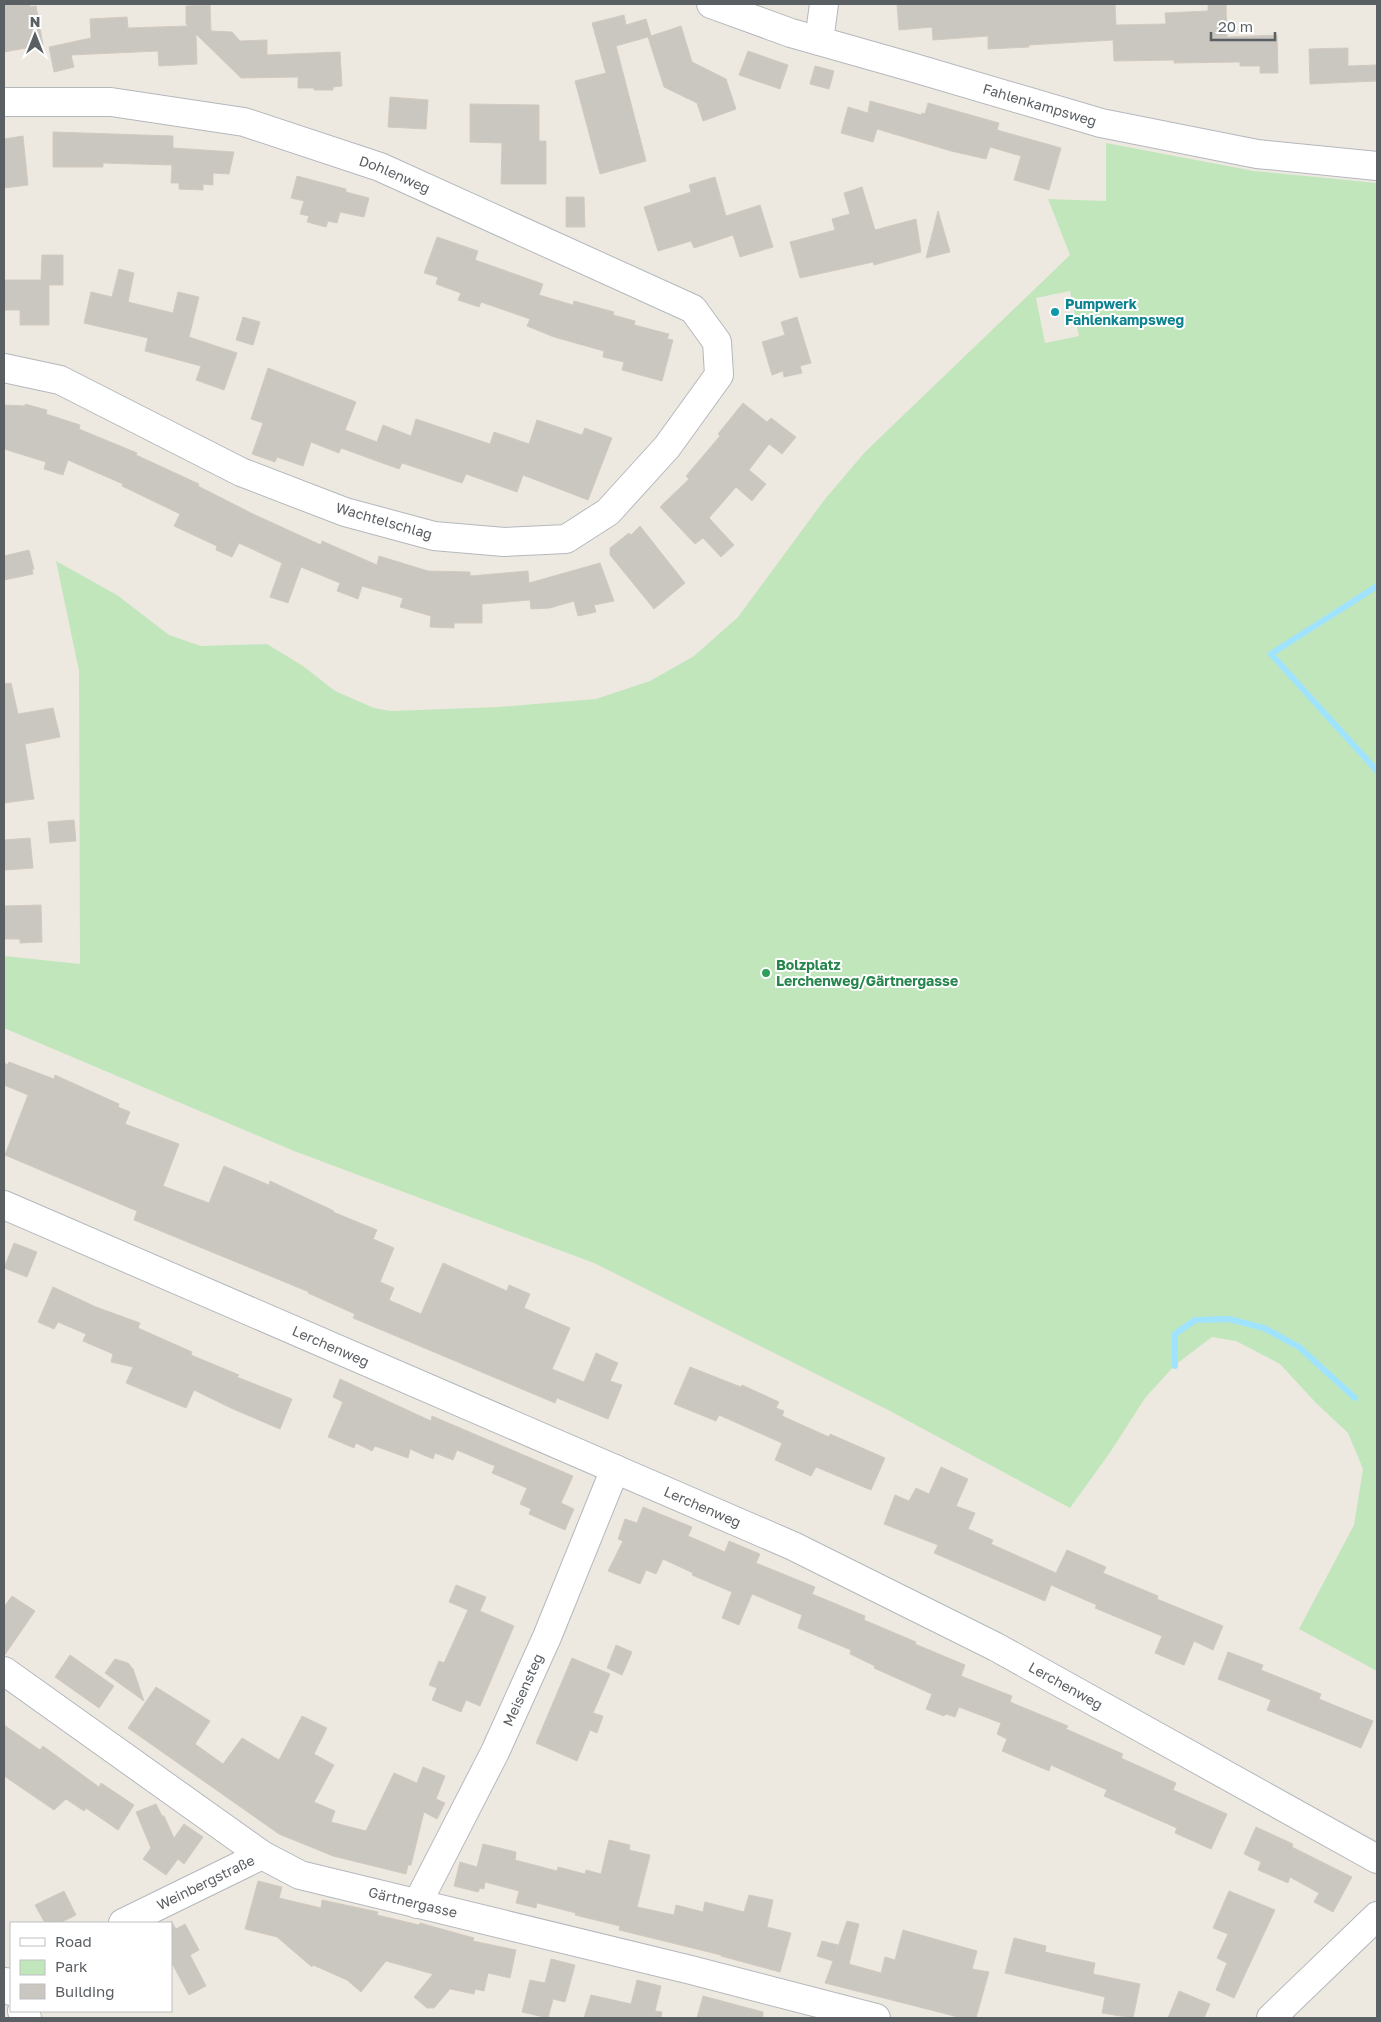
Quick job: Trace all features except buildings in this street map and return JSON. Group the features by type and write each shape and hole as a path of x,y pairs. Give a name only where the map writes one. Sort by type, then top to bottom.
{"street":[{"name":"Fahlenkampsweg","path":"711,4 758,22 819,41 1101,123 1257,154 1377,166"},
{"path":"819,41 824,4"},
{"name":"Dohlenweg","path":"4,102 111,102 244,122 380,167 693,309 716,342 719,375"},
{"name":"Wachtelschlag","path":"4,368 60,380 241,472 345,512 434,536 504,542 566,539 608,512 667,447 719,375"},
{"name":"Lerchenweg","path":"4,1205 793,1546 996,1647 1377,1859"},
{"name":"Meisensteg","path":"416,1904 496,1752 546,1637 615,1469"},
{"name":"Gärtnergasse","path":"4,1670 262,1854 300,1875 691,1970 876,2018"},
{"name":"Weinbergstraße","path":"125,1922 262,1854"},
{"path":"1271,2018 1377,1916"}],"green space":[{"path":"1106,143 1254,171 1377,183 1377,1671 1299,1629 1354,1525 1363,1469 1348,1433 1316,1403 1280,1364 1236,1341 1212,1337 1175,1365 1145,1398 1111,1451 1070,1508 888,1410 594,1263 294,1151 4,1028 4,956 80,964 79,671 56,561 117,595 169,635 201,646 267,644 303,666 335,691 374,708 391,711 498,707 596,699 650,681 694,656 738,617 825,499 865,452 1070,255 1048,199 1106,201","holes":["1070,291 1079,336 1045,343 1036,298"]}],"waterway":[{"path":"1377,586 1271,654 1377,771"},
{"path":"1175,1366 1175,1334 1195,1320 1229,1319 1264,1328 1299,1347 1355,1398"}],"place":[{"name":"Pumpwerk Fahlenkampsweg","path":"1055,312"},
{"name":"Bolzplatz Lerchenweg/Gärtnergasse","path":"766,973"}]}
